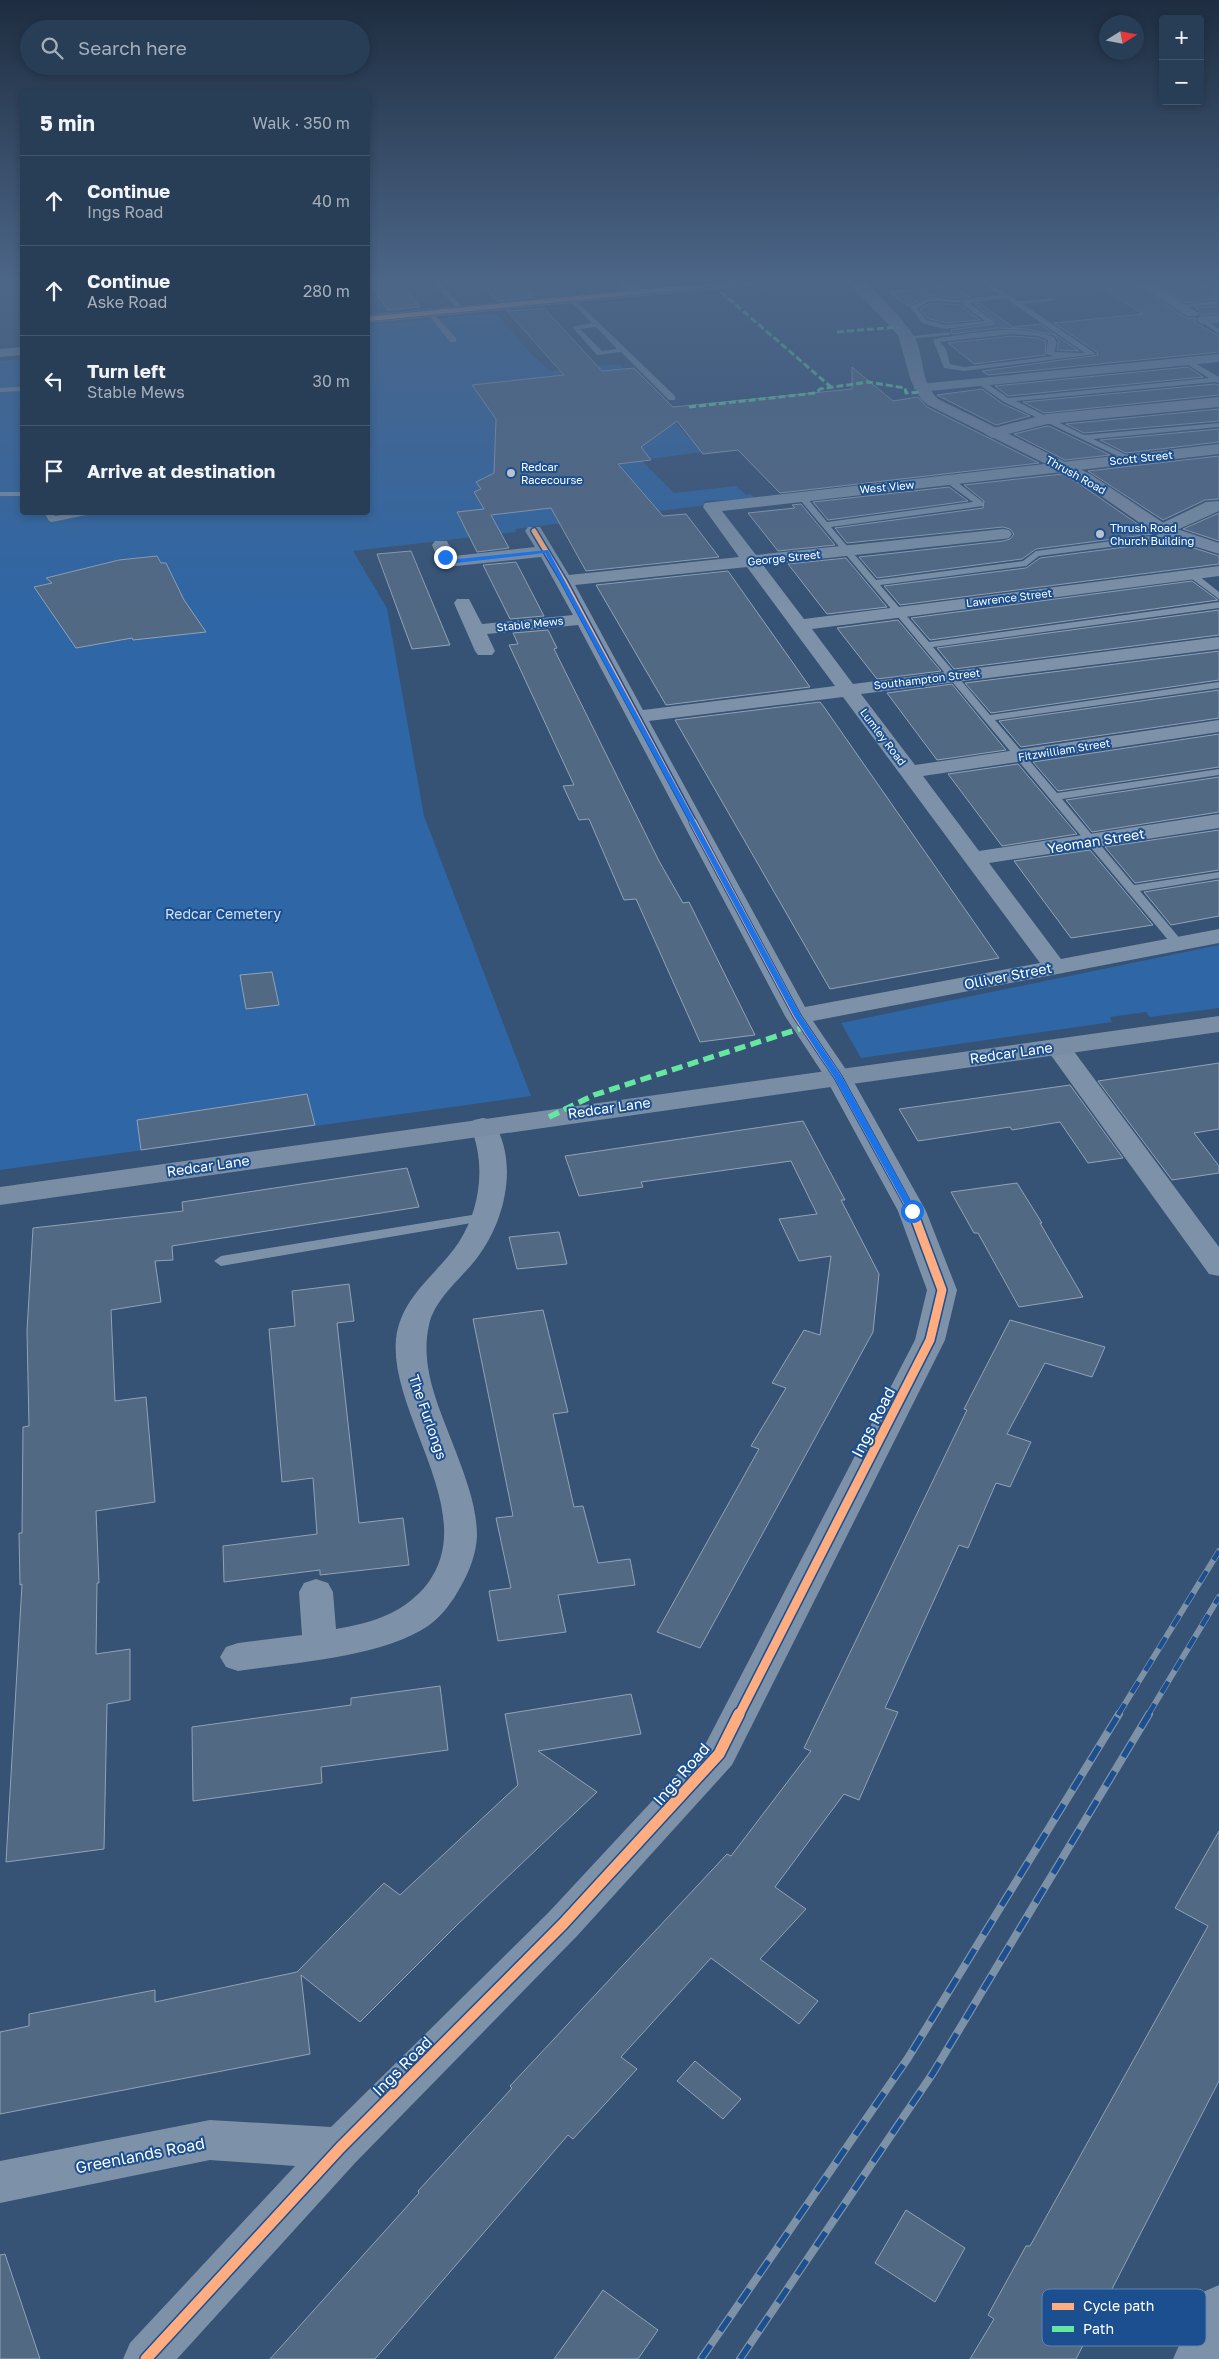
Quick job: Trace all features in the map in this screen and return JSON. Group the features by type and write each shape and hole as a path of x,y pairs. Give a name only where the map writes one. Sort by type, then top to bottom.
{"main road":[{"name":"Thrush Road","path":"922,391 933,402 992,433 1063,466 1110,494 1168,533 1219,549"},
{"name":"Redcar Lane","path":"0,1196 483,1126 1219,1024"}],"street":[{"path":"992,433 1047,420 1219,402"},
{"name":"Scott Street","path":"1063,466 1219,449"},
{"name":"West View","path":"711,506 800,495 950,481 1063,466"},
{"name":"Lumley Road","path":"711,506 1055,967"},
{"path":"1168,533 1217,507"},
{"name":"Ings Road","path":"146,2359 340,2148 563,1924 719,1754 930,1340 942,1290 912,1211 838,1077 797,1016 564,581 534,531"},
{"name":"George Street","path":"564,581 1003,534"},
{"name":"Stable Mews","path":"441,545 455,583 485,651"},
{"path":"455,583 546,551"},
{"name":"Lawrence Street","path":"799,625 1219,571"},
{"name":"Stable Mews","path":"475,630 584,619"},
{"name":"Southampton Street","path":"636,716 1219,643"},
{"name":"Fitzwilliam Street","path":"909,772 1219,726"},
{"name":"Yeoman Street","path":"974,858 1092,842 1219,821"},
{"name":"Olliver Street","path":"797,1016 1219,936"},
{"path":"1058,1047 1219,1267"},
{"name":"The Furlongs","path":"238,1657 377,1634 406,1623 428,1605 442,1588 452,1571 459,1554 458,1512 452,1484 412,1375 410,1348 414,1322 425,1301 473,1243 484,1217 494,1172 491,1147 483,1126"},
{"path":"316,1592 320,1644"},
{"name":"Greenlands Road","path":"0,2182 210,2140 340,2148"},
{"path":"1206,2337 1219,2308"},
{"path":"1196,2359 1202,2346"}],"lane":[{"path":"665,391 672,398"},
{"path":"996,391 1007,400 1128,459"},
{"path":"1007,400 1101,391"},
{"path":"1084,437 1219,425"},
{"path":"824,525 980,504 950,481"},
{"path":"0,494 20,494"},
{"path":"800,495 1178,944"},
{"path":"50,515 52,519 78,515"},
{"path":"873,583 1026,563 1036,554 1168,533"},
{"path":"1191,574 1219,596"},
{"path":"928,645 1219,605"},
{"path":"987,718 1219,685"},
{"path":"1054,797 1219,772"},
{"path":"1131,889 1219,874"},
{"path":"221,1260 484,1217"}],"green space":[{"name":"Redcar Cemetery","path":"0,391 20,391 20,515 370,515 370,391 645,391 703,452 641,460 674,493 736,486 746,495 751,494 755,499 704,501 707,505 515,529 516,532 353,551 387,608 424,816 531,1096 0,1170"},
{"path":"1219,945 1219,1008 1150,1017 1146,1012 1110,1017 1112,1022 861,1058 841,1023"}],"building":[{"path":"476,391 657,391 673,407 831,391 881,391 893,401 918,397 927,407 1039,463 780,493 738,450 703,454 677,421 641,447 651,460 618,464 663,516 686,514 719,557 586,571 551,508 491,515 509,548 477,552 457,512 484,509 474,492 481,489 476,482 494,473 496,419"},
{"path":"966,391 985,391 1003,404 1030,416 996,425 937,395"},
{"path":"1002,391 1058,391 1008,396"},
{"path":"1139,391 1219,391 1219,395 1044,413 1023,402"},
{"path":"1219,409 1219,421 1084,433 1066,424"},
{"path":"1047,426 1110,455 1065,460 1014,434"},
{"path":"1219,429 1219,442 1126,453 1100,440"},
{"path":"1219,456 1219,499 1205,500 1163,520 1088,471"},
{"path":"1062,474 1077,482 1152,534 1036,549 1022,559 877,578 859,557 1003,541 1010,539 1014,534 1010,529 1003,527 847,543 835,528 983,508 984,501 964,485"},
{"path":"949,487 968,501 828,520 813,502"},
{"path":"801,504 835,545 778,551 748,513 795,508 792,505"},
{"path":"1219,513 1219,541 1183,529"},
{"path":"1172,541 1219,556 1219,564 900,605 884,586 1026,568 1040,558"},
{"path":"411,551 450,645 412,649 377,554"},
{"path":"157,556 161,563 166,563 184,600 206,632 133,640 132,638 76,648 34,587 52,583 46,578 119,560"},
{"path":"846,558 887,607 827,614 788,564"},
{"path":"516,562 544,616 510,619 483,565"},
{"path":"728,571 810,687 666,705 596,585"},
{"path":"1192,581 1218,600 930,640 911,618"},
{"path":"1219,610 1219,635 954,669 937,648"},
{"path":"898,620 941,671 877,679 837,628"},
{"path":"548,630 557,648 554,649 659,861 683,903 689,902 755,1035 700,1042 636,899 624,900 589,819 579,820 563,786 574,785 509,645 518,644 513,633"},
{"path":"1219,651 1219,680 991,713 965,683"},
{"path":"952,684 1006,750 937,760 887,693"},
{"path":"1219,690 1219,718 1021,747 999,721"},
{"path":"820,702 999,958 830,989 675,720"},
{"path":"1219,734 1219,767 1058,791 1033,762"},
{"path":"1018,764 1077,834 1002,846 948,774"},
{"path":"1219,777 1219,812 1092,832 1066,800"},
{"path":"1219,830 1219,870 1135,883 1105,847"},
{"path":"1090,850 1153,925 1071,938 1014,861"},
{"path":"1219,880 1219,916 1171,925 1144,892"},
{"path":"272,972 279,1005 246,1009 240,975"},
{"path":"1219,1063 1219,1129 1194,1133 1219,1166 1219,1173 1172,1180 1098,1081"},
{"path":"1070,1085 1123,1158 1088,1163 1060,1122 1012,1130 1010,1127 918,1141 899,1109"},
{"path":"307,1094 315,1125 141,1150 137,1120"},
{"path":"803,1121 845,1200 841,1200 879,1274 873,1332 700,1648 657,1632 759,1449 751,1446 786,1388 772,1383 804,1330 820,1335 831,1256 799,1261 779,1219 817,1214 791,1161 641,1182 643,1187 579,1196 565,1156"},
{"path":"407,1168 419,1207 172,1246 173,1260 155,1261 161,1302 111,1310 115,1401 146,1397 155,1502 96,1511 99,1583 97,1583 96,1654 130,1649 130,1700 107,1704 104,1849 6,1862 22,1584 20,1585 19,1533 22,1533 23,1427 29,1426 27,1331 33,1228 183,1211 182,1202"},
{"path":"1017,1183 1042,1223 1040,1223 1083,1297 1019,1307 978,1233 974,1233 951,1192"},
{"path":"559,1232 567,1264 517,1269 509,1237"},
{"path":"349,1284 354,1321 337,1323 359,1523 403,1518 409,1565 320,1575 320,1570 224,1582 223,1546 317,1534 313,1478 282,1482 269,1329 295,1326 292,1291"},
{"path":"543,1310 568,1412 553,1414 574,1507 583,1506 598,1563 630,1559 635,1585 558,1595 566,1632 498,1641 489,1591 511,1588 496,1518 513,1516 473,1319"},
{"path":"1010,1320 1105,1347 1092,1377 1045,1363 1007,1434 1031,1442 1010,1487 996,1483 968,1548 959,1545 885,1708 898,1712 859,1800 844,1794 775,1887 806,1909 760,1959 818,2001 799,2024 711,1958 621,2057 637,2069 573,2139 568,2135 375,2359 270,2359 419,2193 418,2191 512,2088 510,2086 727,1854 731,1856 811,1751 804,1748 967,1410 964,1409"},
{"path":"440,1686 448,1750 321,1767 322,1783 193,1801 192,1727 351,1705 351,1698"},
{"path":"631,1694 641,1734 538,1751 597,1792 458,1924 360,2022 301,1975 310,2054 0,2114 0,2032 29,2026 29,2014 155,1990 155,2002 297,1972 384,1883 400,1895 518,1785 505,1714"},
{"path":"1219,1831 1219,2081 1112,2289 1042,2289 1042,2346 1083,2346 1076,2359 970,2359 994,2319 988,2315 1026,2246 1030,2246 1208,1926 1175,1908"},
{"path":"695,2061 741,2099 723,2119 677,2081"},
{"path":"906,2210 965,2248 935,2302 875,2263"},
{"path":"5,2254 40,2359 0,2359 0,2255"},
{"path":"603,2290 658,2330 638,2359 554,2359"}],"railway":[{"path":"1118,1715 1219,1551"},
{"path":"1148,1715 1219,1597"},
{"path":"701,2359 908,2058 1119,1714"},
{"path":"740,2359 933,2073 1149,1714"}],"marked path":[{"path":"689,407 816,393 818,391"},
{"path":"906,391 906,393 922,392"},
{"path":"549,1117 594,1095 805,1027"}],"cycle path":[{"path":"146,2359 340,2148 563,1924 719,1754 930,1340 942,1290 912,1211 838,1077 797,1016 564,581 534,531"}],"place":[{"name":"Redcar Racecourse","path":"511,473"},
{"name":"Thrush Road Church Building","path":"1100,534"}],"route":[{"path":"445,557 447,562 546,551 564,581 797,1016 838,1077 912,1211"}]}
